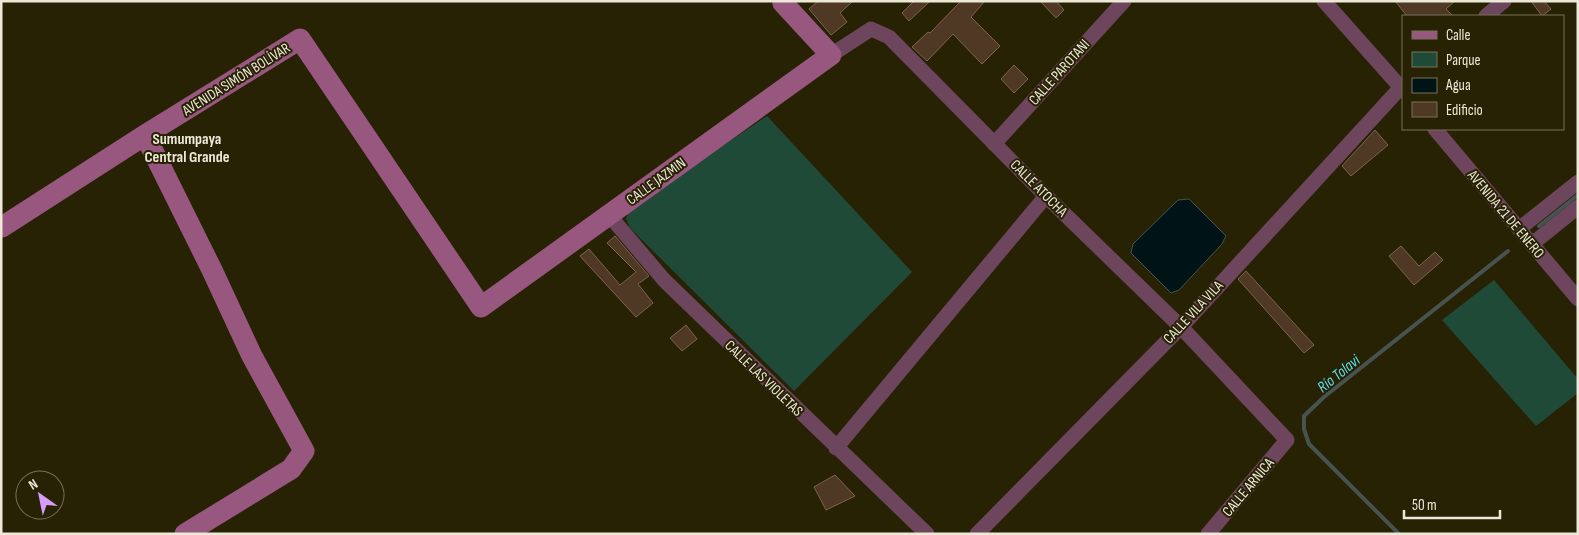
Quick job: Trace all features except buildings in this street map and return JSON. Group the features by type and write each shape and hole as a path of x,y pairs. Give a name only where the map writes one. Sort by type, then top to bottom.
{"street":[{"name":"CALLE PAROTANI","path":"994,144 1124,1"},
{"path":"1324,1 1402,87"},
{"path":"1487,15 1504,1"},
{"path":"783,2 831,55"},
{"name":"CALLE ATOCHA","path":"831,55 871,29 888,37 1046,196 1181,326 1287,440"},
{"name":"AVENIDA SIMÓN BOLÍVAR","path":"1,226 300,39 481,307"},
{"name":"CALLE JAZMIN","path":"481,307 831,55"},
{"name":"CALLE VILA VILA","path":"977,534 1181,326 1402,87"},
{"name":"AVENIDA 21 DE ENERO","path":"1436,130 1578,299"},
{"path":"145,135 252,356 304,451 291,469 185,534"},
{"path":"1519,229 1578,182"},
{"path":"836,448 1046,196"},
{"path":"1532,244 1578,207"},
{"name":"CALLE LAS VIOLETAS","path":"609,215 664,280 927,534"},
{"name":"CALLE ARNICA","path":"1208,534 1287,440"}],"green space":[{"path":"767,116 912,272 794,391 630,228 626,219 630,208"},
{"path":"1494,280 1578,379 1578,393 1536,426 1442,320"}],"water":[{"path":"1189,199 1226,236 1222,244 1179,290 1171,293 1131,253 1133,244 1178,200"}],"waterway":[{"name":"Río Tolavi","path":"1539,226 1578,195"},
{"name":"Río Tolavi","path":"1399,534 1309,444 1304,429 1304,416 1324,397 1508,251"}],"district":[{"name":"Sumumpaya Central Grande","path":"187,147"}]}
